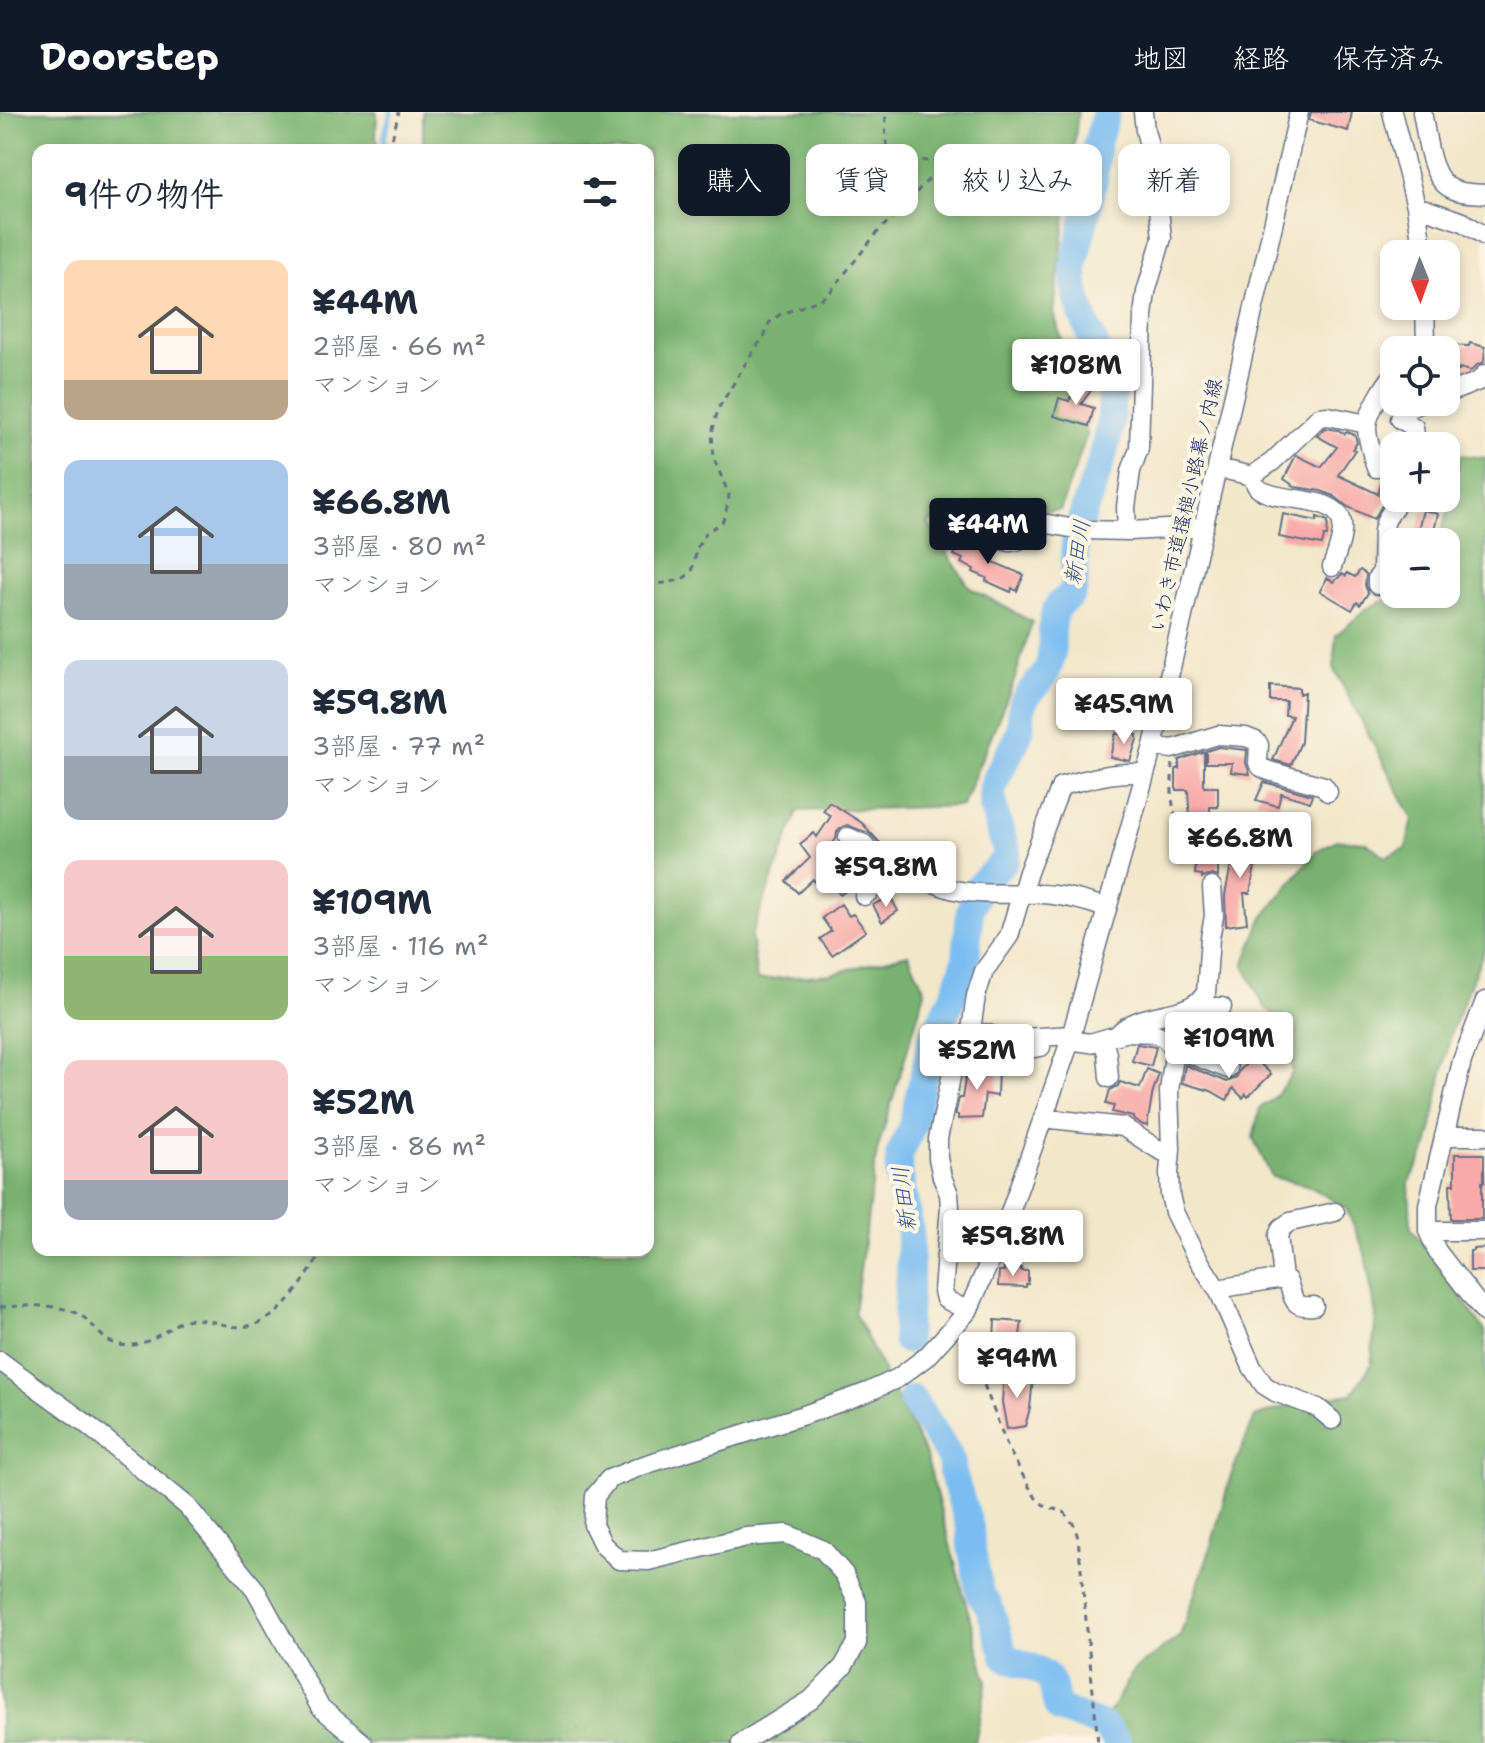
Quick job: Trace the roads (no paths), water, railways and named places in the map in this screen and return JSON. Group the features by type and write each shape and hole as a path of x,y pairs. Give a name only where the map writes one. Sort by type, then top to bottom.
{"street":[{"path":"1127,531 1125,515 1130,478 1139,448 1143,316 1146,292 1162,238 1155,170 1143,112"},
{"name":"いわき市道搔槌小路幕ノ内線","path":"741,1743 811,1700 843,1667 857,1643 857,1602 844,1574 823,1550 787,1534 746,1537 648,1561 619,1560 603,1545 593,1525 595,1496 609,1479 644,1465 807,1414 898,1378 926,1357 968,1311 1006,1224 1069,1040 1153,746 1299,112"},
{"path":"1392,112 1416,206 1421,240"},
{"path":"1422,112 1435,172 1443,184 1455,191 1485,194"},
{"path":"1416,206 1463,222 1485,236"},
{"path":"1460,388 1479,381 1485,374"},
{"path":"1376,468 1367,424 1380,395"},
{"path":"1402,416 1400,419 1414,427 1415,432"},
{"path":"1218,468 1252,476 1272,462 1319,417 1367,424"},
{"path":"1252,476 1258,488 1326,505 1335,511 1342,519 1342,525 1332,567"},
{"path":"1377,585 1377,578 1382,572 1383,531 1393,512"},
{"path":"1397,512 1406,526"},
{"path":"990,537 1017,541 1048,524 1076,529 1127,531 1204,527"},
{"path":"1153,746 1172,749 1218,735 1246,737 1259,745 1258,763 1261,767 1324,786 1328,792"},
{"path":"968,1311 945,1299 943,1291 950,1207 938,1158 938,1139 954,1063 971,1030 976,996 984,971 1009,936 1028,872 1061,786 1127,771 1145,774"},
{"path":"848,837 864,844 893,878"},
{"path":"864,896 875,886 893,878 912,876 953,890 1051,895 1106,908"},
{"path":"1109,1078 1107,1054 1110,1037 1141,1019 1186,1008 1206,993 1214,916 1212,887"},
{"path":"1198,1001 1212,1007 1222,1007"},
{"path":"1485,1001 1478,1033 1462,1061 1428,1205 1428,1231 1437,1251 1485,1313"},
{"path":"971,1030 1007,1039 1090,1043 1139,1031 1154,1033 1175,1048 1228,1069"},
{"path":"1000,1054 1069,1040"},
{"path":"1175,1048 1169,1084 1170,1195 1174,1212 1193,1251 1217,1289 1252,1367 1264,1385 1318,1408 1332,1420"},
{"path":"1043,1118 1123,1127 1170,1155"},
{"path":"1444,1136 1485,1136"},
{"path":"1314,1306 1302,1307 1296,1303 1287,1280 1283,1278 1278,1236 1281,1228 1290,1222 1335,1212"},
{"path":"1428,1231 1485,1231"},
{"path":"1217,1289 1283,1278"},
{"path":"0,1361 84,1422 187,1506 255,1589 320,1707 363,1743"}],"waterway":[{"path":"384,144 391,112"},
{"name":"新田川","path":"906,1340 910,1231 899,1173 899,1156 912,1126 932,1039 956,991 966,959 970,910 979,886 1006,859 1007,852 994,811 993,788 1019,733 1023,703 1048,669 1054,616 1060,603 1070,596 1073,589 1078,531 1109,429 1110,388 1081,311 1074,281 1074,266 1094,180 1096,147 1106,112"},
{"name":"新田川","path":"912,1399 952,1463 952,1472 970,1527 980,1594 989,1606 1005,1656 1045,1675 1052,1683 1059,1709 1104,1726 1118,1743"}]}
